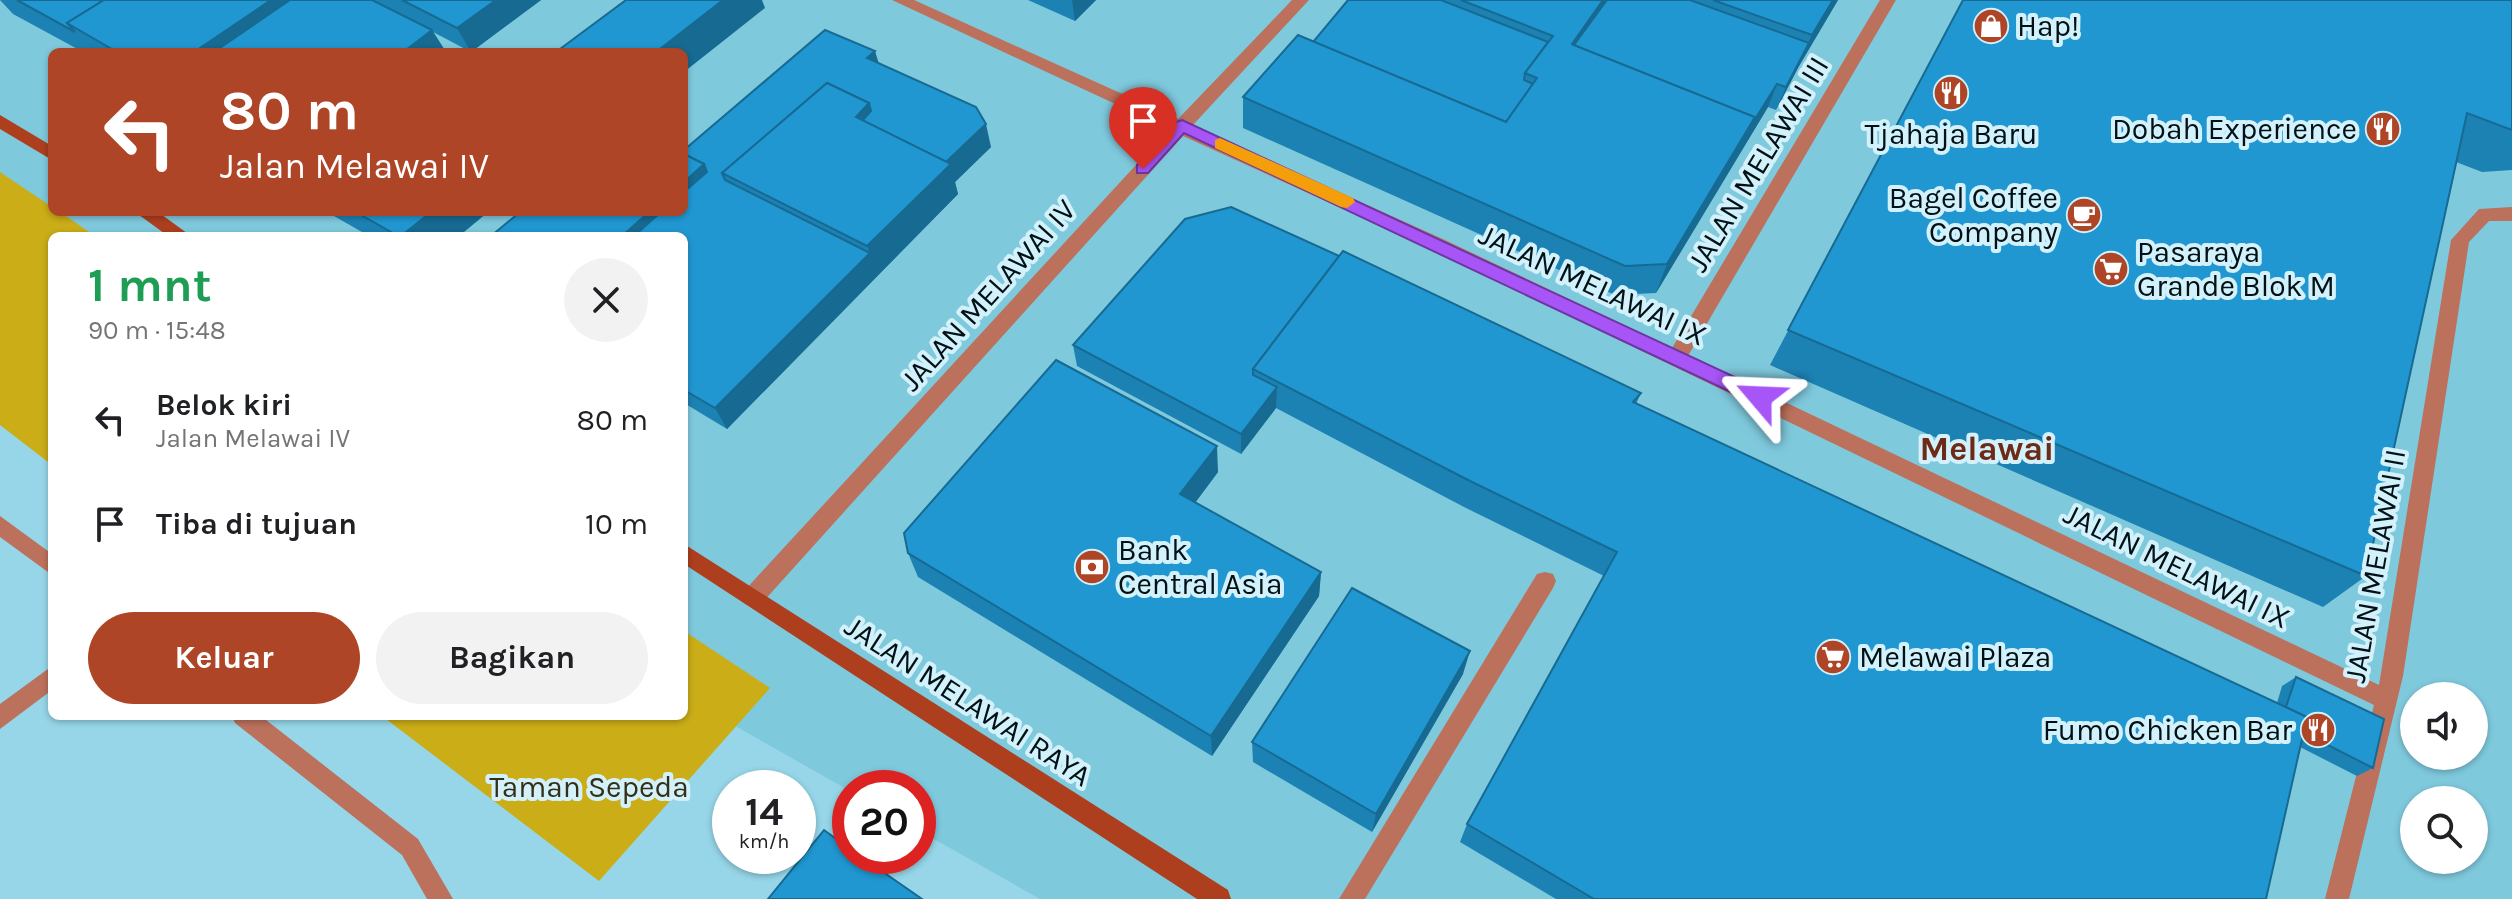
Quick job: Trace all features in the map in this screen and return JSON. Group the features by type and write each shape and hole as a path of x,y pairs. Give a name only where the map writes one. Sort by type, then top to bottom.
{"main road":[{"path":"0,121 48,151"},
{"path":"150,216 176,232"},
{"name":"JALAN MELAWAI RAYA","path":"688,556 1219,899"}],"street":[{"name":"JALAN MELAWAI IX","path":"900,0 1182,126 1677,357 2385,699"},
{"name":"JALAN MELAWAI IV","path":"753,597 1182,126 1301,0"},
{"name":"JALAN MELAWAI III","path":"1677,357 1888,0"},
{"name":"JALAN MELAWAI II","path":"2337,899 2392,676 2460,240 2485,214 2512,214"},
{"path":"0,525 48,563"},
{"path":"1351,899 1545,581"},
{"path":"0,718 48,679"},
{"path":"248,720 410,847 441,899"}],"shaded area":[{"path":"0,0 2512,0 2512,899 1040,899 936,840 936,770 832,770 832,781 688,699 688,232 48,232 48,249 0,401"}],"green space":[{"path":"0,172 48,204 48,216 66,216 89,232 48,232 48,462 0,425"},
{"name":"Taman Sepeda","path":"688,634 770,688 599,881 387,720 688,720"}],"building":[{"path":"17,0 104,0 67,23 75,32"},
{"path":"104,0 271,0 200,48 110,48 67,23"},
{"path":"290,0 372,0 432,30 409,48 220,48"},
{"path":"402,0 496,0 457,28"},
{"path":"626,0 723,0 661,48 561,48"},
{"path":"1348,0 1441,0 1548,42 1525,73 1524,80 1533,84 1506,122 1313,42"},
{"path":"1461,0 1603,0 1572,44 1755,117 1667,264 1625,266 1243,97 1298,35 1506,122 1537,78 1525,73 1553,36"},
{"path":"1607,0 1690,0 1809,43 1786,87 1777,84 1752,124 1755,117 1574,45"},
{"path":"1713,0 1833,0 1812,35"},
{"name":"Pasaraya Grande Blok M","path":"1963,0 2512,0 2512,130 2467,113 2366,576 1788,330"},
{"path":"825,30 875,51 867,58 976,107 986,124 946,162 862,121 871,111 869,103 827,83 722,173 725,180 870,253 715,408 688,392 688,232 638,232 656,216 688,216 688,189 707,172 704,164 688,156 688,147"},
{"path":"827,83 869,103 856,117 951,164 867,246 722,173"},
{"path":"688,156 704,164 688,178"},
{"path":"1231,207 1339,256 1253,369 1253,375 1277,387 1241,434 1073,345 1185,219"},
{"path":"363,216 426,216 406,232 391,232"},
{"path":"515,216 644,216 626,232 496,232"},
{"name":"Melawai Plaza","path":"1343,251 1641,393 1633,402 2307,717 2266,899 1594,899 1467,824 1617,552 1470,481 1253,369"},
{"name":"Bank Central Asia","path":"1056,360 1217,446 1180,494 1321,572 1211,736 908,553 904,533"},
{"path":"1352,588 1470,651 1376,814 1252,742"},
{"path":"2296,677 2384,719 2373,768 2304,733 2307,717 2286,707"},
{"path":"824,830 832,836 832,874 886,874 922,899 768,899 788,874 816,874 816,840"}],"slow traffic":[{"path":"1220,144 1347,202"}],"place":[{"name":"Hap!","path":"1991,26"},
{"name":"Tjahaja Baru","path":"1951,93"},
{"name":"Dobah Experience","path":"2383,129"},
{"name":"Bagel Coffee Company","path":"2084,215"},
{"name":"Pasaraya Grande Blok M","path":"2111,269"},
{"name":"Bank Central Asia","path":"1092,567"},
{"name":"Melawai Plaza","path":"1833,657"},
{"name":"Fumo Chicken Bar","path":"2318,730"}],"district":[{"name":"Melawai","path":"1987,448"}],"route":[{"path":"1143,169 1182,126 1760,397"}]}
